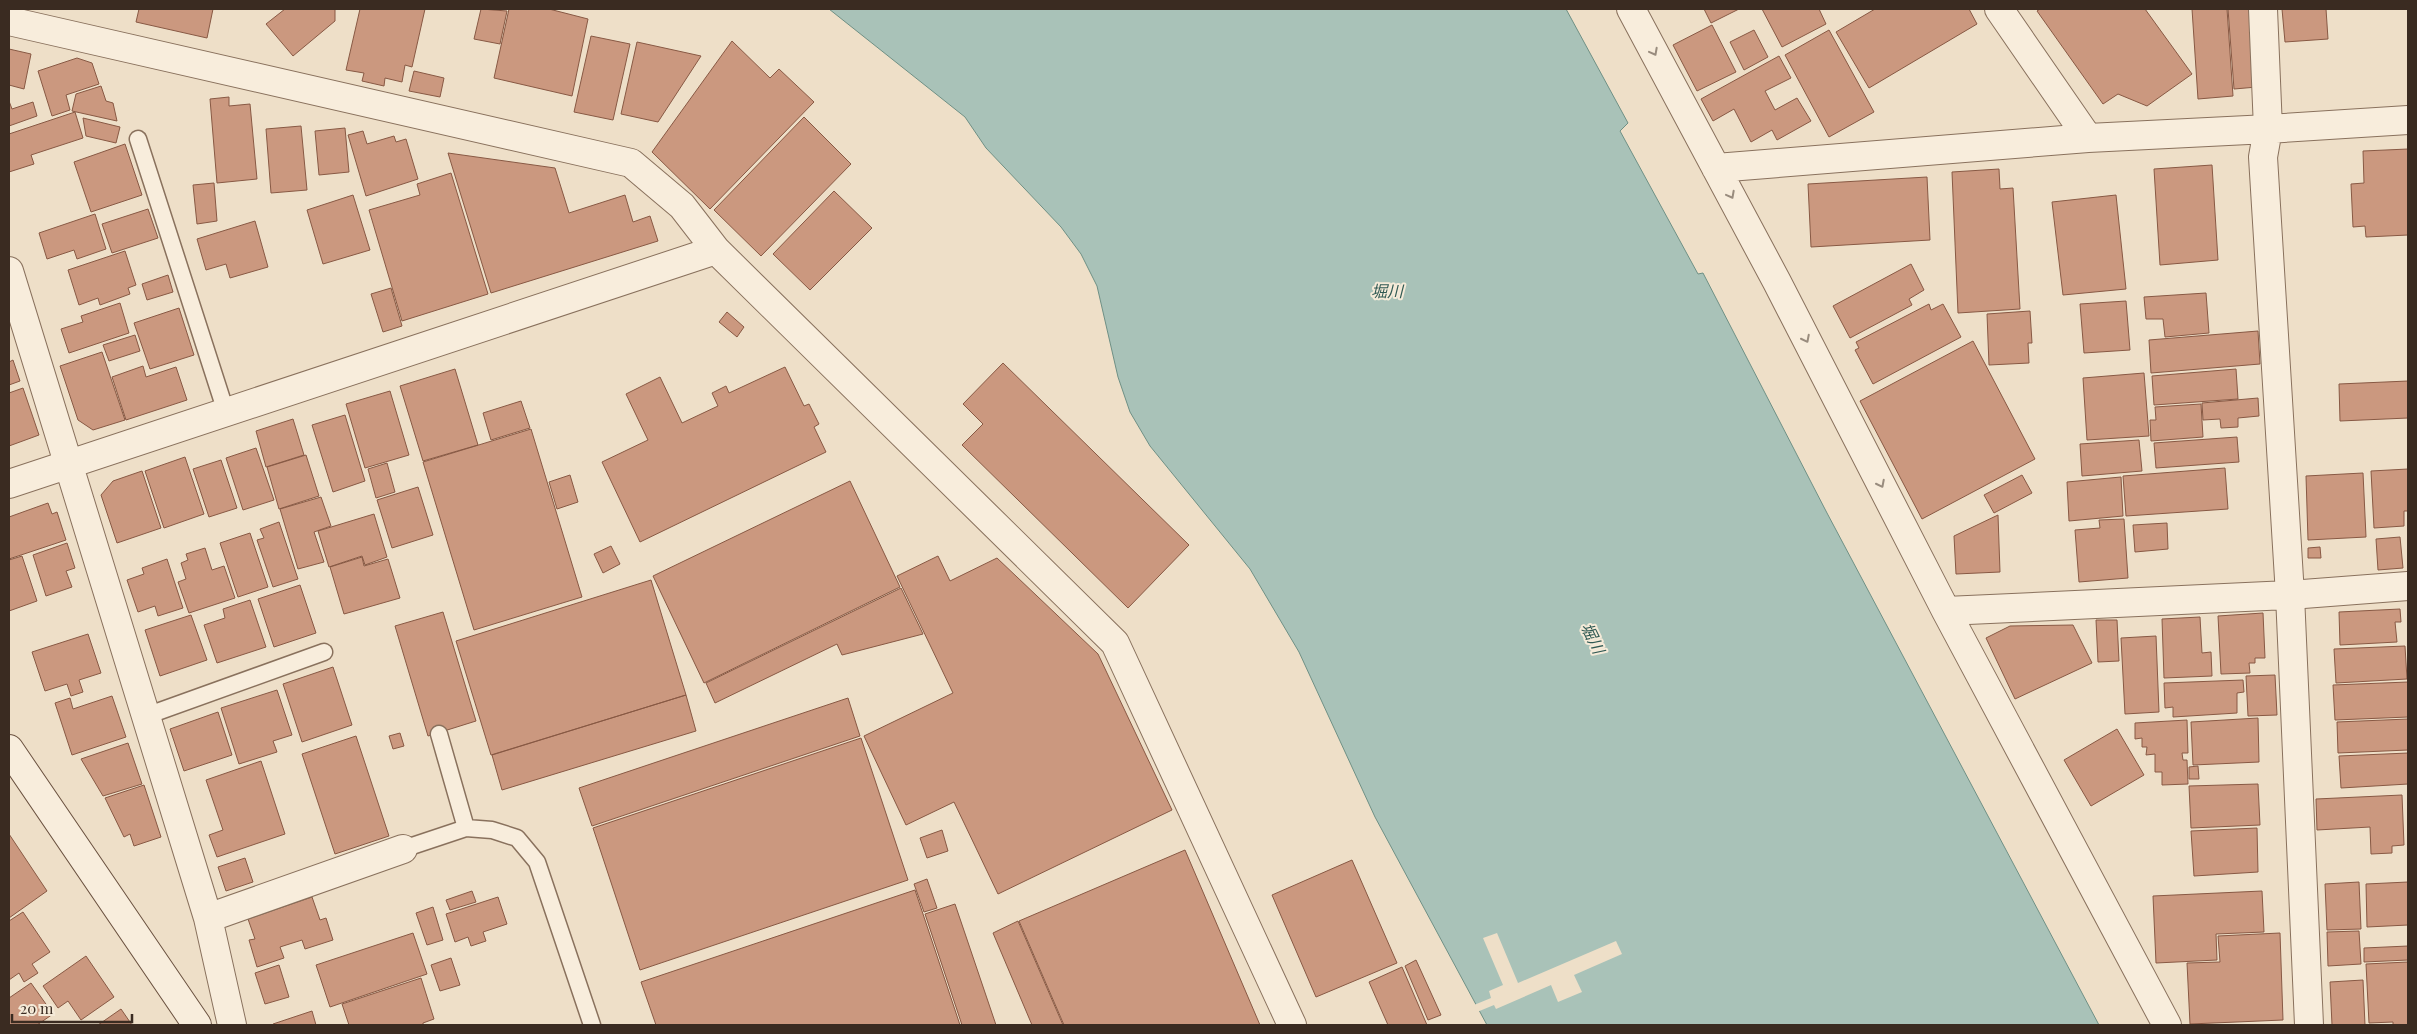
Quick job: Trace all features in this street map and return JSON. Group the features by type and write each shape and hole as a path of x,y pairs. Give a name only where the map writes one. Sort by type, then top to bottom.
{"street":[{"path":"1631,9 1716,168 1946,611 2167,1025"},
{"path":"1999,9 2088,138"},
{"path":"2264,9 2268,129 2263,157 2290,595 2309,1025"},
{"path":"9,21 631,163 682,206 716,250 1115,643 1292,1025"},
{"path":"1716,168 2088,138 2408,120"},
{"path":"9,484 716,250"},
{"path":"9,271 208,918 232,1025"},
{"path":"1946,611 2290,595 2408,586"},
{"path":"9,749 197,1025"},
{"path":"208,918 403,849"}],"lane":[{"path":"138,139 226,412"},
{"path":"146,716 324,652"},
{"path":"439,734 466,828"},
{"path":"403,849 466,828 492,830 517,838 537,862 592,1025"}],"water":[{"name":"堀川","path":"829,9 1566,9 1628,123 1620,131 1698,274 1703,273 1827,513 2099,1025 1487,1025 1375,817 1299,652 1250,569 1150,446 1130,412 1118,377 1097,286 1081,254 1061,227 986,148 965,117"}],"pier":[{"path":"1497,933 1518,983 1616,941 1622,954 1574,975 1582,992 1558,1002 1551,985 1496,1009 1494,1005 1477,1012 1474,1005 1491,998 1489,991 1503,985 1483,938"}],"building":[{"path":"139,9 213,9 207,38 136,22"},
{"path":"285,9 335,9 335,21 293,56 266,24"},
{"path":"360,9 425,9 412,67 405,65 402,82 385,78 384,86 362,81 364,73 346,70"},
{"path":"481,9 507,11 500,44 474,39"},
{"path":"509,9 549,9 588,19 572,96 494,78"},
{"path":"1704,9 1739,9 1711,23"},
{"path":"1762,9 1819,9 1826,24 1782,47"},
{"path":"1875,9 1969,9 1977,24 1869,88 1836,32"},
{"path":"2040,9 2145,9 2192,74 2147,106 2118,94 2103,104 2037,11"},
{"path":"2192,9 2227,9 2233,96 2198,99"},
{"path":"2228,9 2252,9 2257,87 2234,89"},
{"path":"2282,9 2326,9 2328,39 2285,42"},
{"path":"1712,25 1736,72 1697,91 1673,45"},
{"path":"1754,30 1768,57 1744,70 1730,42"},
{"path":"1829,30 1874,112 1829,137 1785,55"},
{"path":"591,36 630,44 613,120 574,112"},
{"path":"732,41 770,78 779,69 814,102 710,209 652,152"},
{"path":"637,42 701,56 658,122 621,114"},
{"path":"9,49 31,54 24,89 9,85"},
{"path":"1779,56 1791,78 1765,91 1775,110 1797,98 1811,121 1777,140 1772,130 1751,142 1734,109 1713,121 1701,99"},
{"path":"77,58 92,63 99,84 66,95 70,110 52,116 38,71"},
{"path":"414,71 444,78 440,97 409,91"},
{"path":"101,86 106,101 113,103 117,121 72,111 76,94"},
{"path":"229,97 229,106 250,104 257,179 217,183 210,99"},
{"path":"9,101 12,109 33,102 37,116 9,126"},
{"path":"75,112 83,138 31,155 34,164 9,172 9,134"},
{"path":"804,117 851,164 761,256 714,210"},
{"path":"83,118 120,127 116,143 86,136"},
{"path":"301,126 307,190 271,193 266,129"},
{"path":"345,128 349,172 319,175 315,131"},
{"path":"363,131 367,144 394,136 396,142 406,139 418,179 366,196 348,135"},
{"path":"125,144 142,195 91,212 74,162"},
{"path":"2408,149 2408,235 2366,237 2365,226 2353,227 2351,184 2364,183 2363,151"},
{"path":"448,153 555,168 569,213 625,195 633,222 650,216 658,241 491,293"},
{"path":"2212,165 2218,260 2160,265 2154,169"},
{"path":"1999,169 2000,189 2013,188 2020,309 1958,313 1952,172"},
{"path":"451,173 488,294 402,321 369,210 420,195 417,184"},
{"path":"1927,177 1930,240 1811,247 1808,184"},
{"path":"214,183 217,221 197,224 193,185"},
{"path":"834,191 872,228 810,290 773,254"},
{"path":"353,195 370,250 323,264 307,210"},
{"path":"2116,195 2126,289 2063,295 2052,202"},
{"path":"148,209 158,238 112,253 102,224"},
{"path":"95,214 106,249 77,259 74,250 47,259 39,233"},
{"path":"255,221 268,267 230,278 226,264 206,270 197,239"},
{"path":"125,251 136,285 128,288 130,294 100,305 98,298 79,305 68,270"},
{"path":"1911,264 1924,290 1909,299 1912,305 1850,338 1833,306"},
{"path":"168,275 173,292 147,300 142,284"},
{"path":"391,288 402,326 383,332 371,294"},
{"path":"2206,293 2209,333 2165,337 2163,319 2146,319 2144,297"},
{"path":"2126,301 2130,350 2084,353 2080,304"},
{"path":"120,303 129,333 69,353 61,329 83,322 81,316"},
{"path":"1929,304 1931,310 1943,304 1961,337 1873,384 1855,350 1859,348 1856,342"},
{"path":"179,308 194,355 150,369 134,323"},
{"path":"2030,311 2032,343 2028,343 2029,363 1989,365 1987,314"},
{"path":"727,312 744,327 737,337 719,322"},
{"path":"2258,331 2260,364 2151,373 2149,340"},
{"path":"135,335 140,351 109,361 103,345"},
{"path":"1973,341 2035,459 1922,519 1860,401"},
{"path":"102,352 125,420 93,430 78,420 60,366"},
{"path":"13,360 20,381 9,385 9,362"},
{"path":"1003,363 1189,545 1128,608 962,445 983,424 963,404"},
{"path":"143,366 146,377 176,367 187,400 126,420 112,377"},
{"path":"785,367 804,406 809,404 819,424 814,427 826,452 640,542 602,462 648,440 626,394 660,377 682,423 718,406 712,393 726,386 729,393"},
{"path":"455,369 478,445 423,461 400,386"},
{"path":"2236,369 2238,399 2154,405 2152,376"},
{"path":"2144,373 2149,436 2087,440 2083,378"},
{"path":"2408,381 2408,418 2340,421 2339,384"},
{"path":"23,388 39,435 9,446 9,393"},
{"path":"390,391 409,455 365,468 346,404"},
{"path":"2258,398 2259,416 2238,418 2238,427 2221,428 2220,419 2203,420 2202,403"},
{"path":"521,401 530,428 491,440 483,413"},
{"path":"2201,404 2203,437 2151,441 2150,420 2156,420 2155,407"},
{"path":"345,415 365,481 333,492 312,425"},
{"path":"293,419 304,455 266,467 256,431"},
{"path":"531,429 582,597 474,630 423,462"},
{"path":"2237,437 2239,462 2156,468 2154,443"},
{"path":"2139,440 2142,471 2082,476 2080,444"},
{"path":"256,448 274,500 243,510 226,458"},
{"path":"306,455 319,496 279,509 267,467"},
{"path":"185,457 204,514 164,528 145,471"},
{"path":"221,460 237,508 209,517 193,469"},
{"path":"387,463 395,492 376,498 368,469"},
{"path":"2225,468 2228,509 2126,516 2123,476"},
{"path":"2408,469 2408,511 2404,511 2404,526 2374,528 2371,471"},
{"path":"142,471 161,528 117,543 101,495 113,481"},
{"path":"2363,473 2366,537 2308,540 2306,476"},
{"path":"570,475 578,502 557,509 549,482"},
{"path":"2022,475 2032,493 1994,513 1984,495"},
{"path":"2121,477 2123,516 2069,521 2067,482"},
{"path":"850,481 900,587 704,683 653,576"},
{"path":"418,487 433,535 392,548 377,500"},
{"path":"321,497 331,526 314,532 324,562 298,569 280,509"},
{"path":"48,503 52,514 57,512 66,540 9,559 9,517"},
{"path":"374,514 387,557 365,565 362,556 329,567 318,531"},
{"path":"1998,515 2000,572 1956,574 1954,536"},
{"path":"2124,519 2128,578 2079,582 2075,530 2100,528 2099,520"},
{"path":"279,522 298,579 273,587 257,540 264,538 260,529"},
{"path":"2167,523 2168,549 2135,552 2133,525"},
{"path":"250,533 268,587 238,597 220,543"},
{"path":"2400,537 2403,568 2378,570 2376,539"},
{"path":"67,543 75,568 66,571 72,587 46,596 33,555"},
{"path":"611,546 620,564 603,573 594,554"},
{"path":"2320,547 2321,558 2308,558 2308,548"},
{"path":"205,548 212,570 224,566 235,598 189,613 178,582 186,579 181,563 188,560 186,554"},
{"path":"22,556 37,601 9,611 9,560"},
{"path":"938,556 950,581 997,558 1098,654 1172,810 998,894 954,802 906,825 864,736 953,693 897,576"},
{"path":"362,557 364,566 388,559 400,598 344,614 330,567"},
{"path":"167,559 183,608 158,616 155,606 138,612 127,580 144,574 142,568"},
{"path":"651,580 686,695 491,755 456,641"},
{"path":"300,585 316,633 274,647 258,599"},
{"path":"901,588 923,634 842,655 837,644 715,703 706,683"},
{"path":"250,600 266,647 217,663 204,625 225,618 223,609"},
{"path":"2400,609 2401,622 2395,622 2397,642 2340,645 2339,612"},
{"path":"443,612 476,721 428,736 395,626"},
{"path":"2263,613 2265,658 2255,658 2255,663 2249,663 2250,673 2221,674 2218,616"},
{"path":"191,615 207,660 160,676 145,630"},
{"path":"2200,617 2202,653 2211,652 2212,676 2164,678 2162,619"},
{"path":"2096,620 2117,620 2119,661 2098,662"},
{"path":"2073,625 2092,663 2015,699 1986,638 2010,626"},
{"path":"88,634 101,673 79,680 83,692 71,696 67,684 45,691 32,652"},
{"path":"2156,636 2159,712 2125,714 2121,638"},
{"path":"2405,646 2407,679 2336,683 2334,649"},
{"path":"333,667 352,725 302,742 283,684"},
{"path":"2275,675 2277,715 2248,716 2246,676"},
{"path":"2243,680 2244,692 2237,693 2237,713 2173,717 2173,707 2165,708 2164,683"},
{"path":"2408,682 2408,717 2335,720 2333,685"},
{"path":"277,690 292,735 273,741 277,752 239,764 221,708"},
{"path":"686,695 696,731 502,790 492,755"},
{"path":"112,696 126,737 72,755 55,703 70,698 73,709"},
{"path":"848,698 860,736 592,826 579,788"},
{"path":"218,712 232,755 184,771 170,729"},
{"path":"2258,718 2259,762 2193,765 2191,722"},
{"path":"2408,719 2408,750 2338,753 2337,722"},
{"path":"2187,720 2188,753 2182,753 2183,760 2187,760 2188,784 2162,785 2162,772 2155,772 2155,754 2146,755 2147,747 2142,747 2142,738 2135,739 2135,723"},
{"path":"2117,729 2144,775 2091,806 2064,760"},
{"path":"400,733 404,746 393,749 389,736"},
{"path":"356,736 389,836 335,854 302,754"},
{"path":"861,738 908,880 640,970 593,828"},
{"path":"128,743 142,784 103,796 81,759"},
{"path":"2408,753 2408,784 2341,788 2339,756"},
{"path":"261,761 285,834 217,857 209,835 223,830 206,780"},
{"path":"2198,766 2199,779 2189,779 2189,767"},
{"path":"2258,784 2260,825 2191,828 2189,786"},
{"path":"144,785 161,837 134,846 130,834 124,837 105,798"},
{"path":"2402,795 2404,845 2392,846 2392,853 2371,854 2370,827 2317,830 2316,799"},
{"path":"2257,828 2258,872 2194,876 2191,831"},
{"path":"942,830 948,851 927,858 920,838"},
{"path":"9,834 47,891 9,918"},
{"path":"1185,850 1260,1025 1064,1025 1019,921"},
{"path":"245,858 253,882 226,891 218,867"},
{"path":"1352,860 1397,963 1316,997 1272,895"},
{"path":"927,879 937,908 924,912 914,884"},
{"path":"2359,882 2361,929 2327,930 2325,884"},
{"path":"2408,882 2408,925 2367,927 2366,884"},
{"path":"915,890 960,1025 656,1025 641,982"},
{"path":"472,891 476,902 450,910 446,900"},
{"path":"2262,891 2264,932 2216,934 2217,960 2156,963 2153,896"},
{"path":"312,897 320,920 326,918 333,940 305,949 302,940 280,947 284,958 257,967 249,940 255,939 248,919"},
{"path":"498,897 507,924 483,932 486,941 471,946 468,937 455,942 446,914"},
{"path":"955,904 996,1025 962,1025 925,914"},
{"path":"433,907 443,940 427,945 416,913"},
{"path":"23,912 50,952 32,964 38,973 24,982 19,973 9,980 9,921"},
{"path":"1018,921 1063,1025 1032,1025 993,933"},
{"path":"2359,931 2361,964 2328,966 2327,932"},
{"path":"413,933 427,974 330,1007 316,965"},
{"path":"2280,933 2283,1020 2190,1024 2187,963 2220,962 2218,936"},
{"path":"2408,946 2408,960 2364,962 2364,948"},
{"path":"86,956 114,997 81,1020 68,1001 58,1008 43,986"},
{"path":"451,958 460,985 440,991 431,965"},
{"path":"1416,960 1441,1015 1428,1020 1405,966"},
{"path":"2408,962 2408,1025 2393,1025 2393,1022 2369,1023 2366,964"},
{"path":"279,965 289,997 265,1004 255,973"},
{"path":"1402,967 1427,1025 1388,1025 1369,982"},
{"path":"421,978 434,1019 423,1023 423,1025 349,1025 342,1004"},
{"path":"2363,980 2365,1025 2332,1025 2330,982"},
{"path":"31,983 53,1014 37,1025 9,1025 9,998"},
{"path":"121,1009 132,1025 98,1025"},
{"path":"312,1011 316,1025 273,1024"}]}
